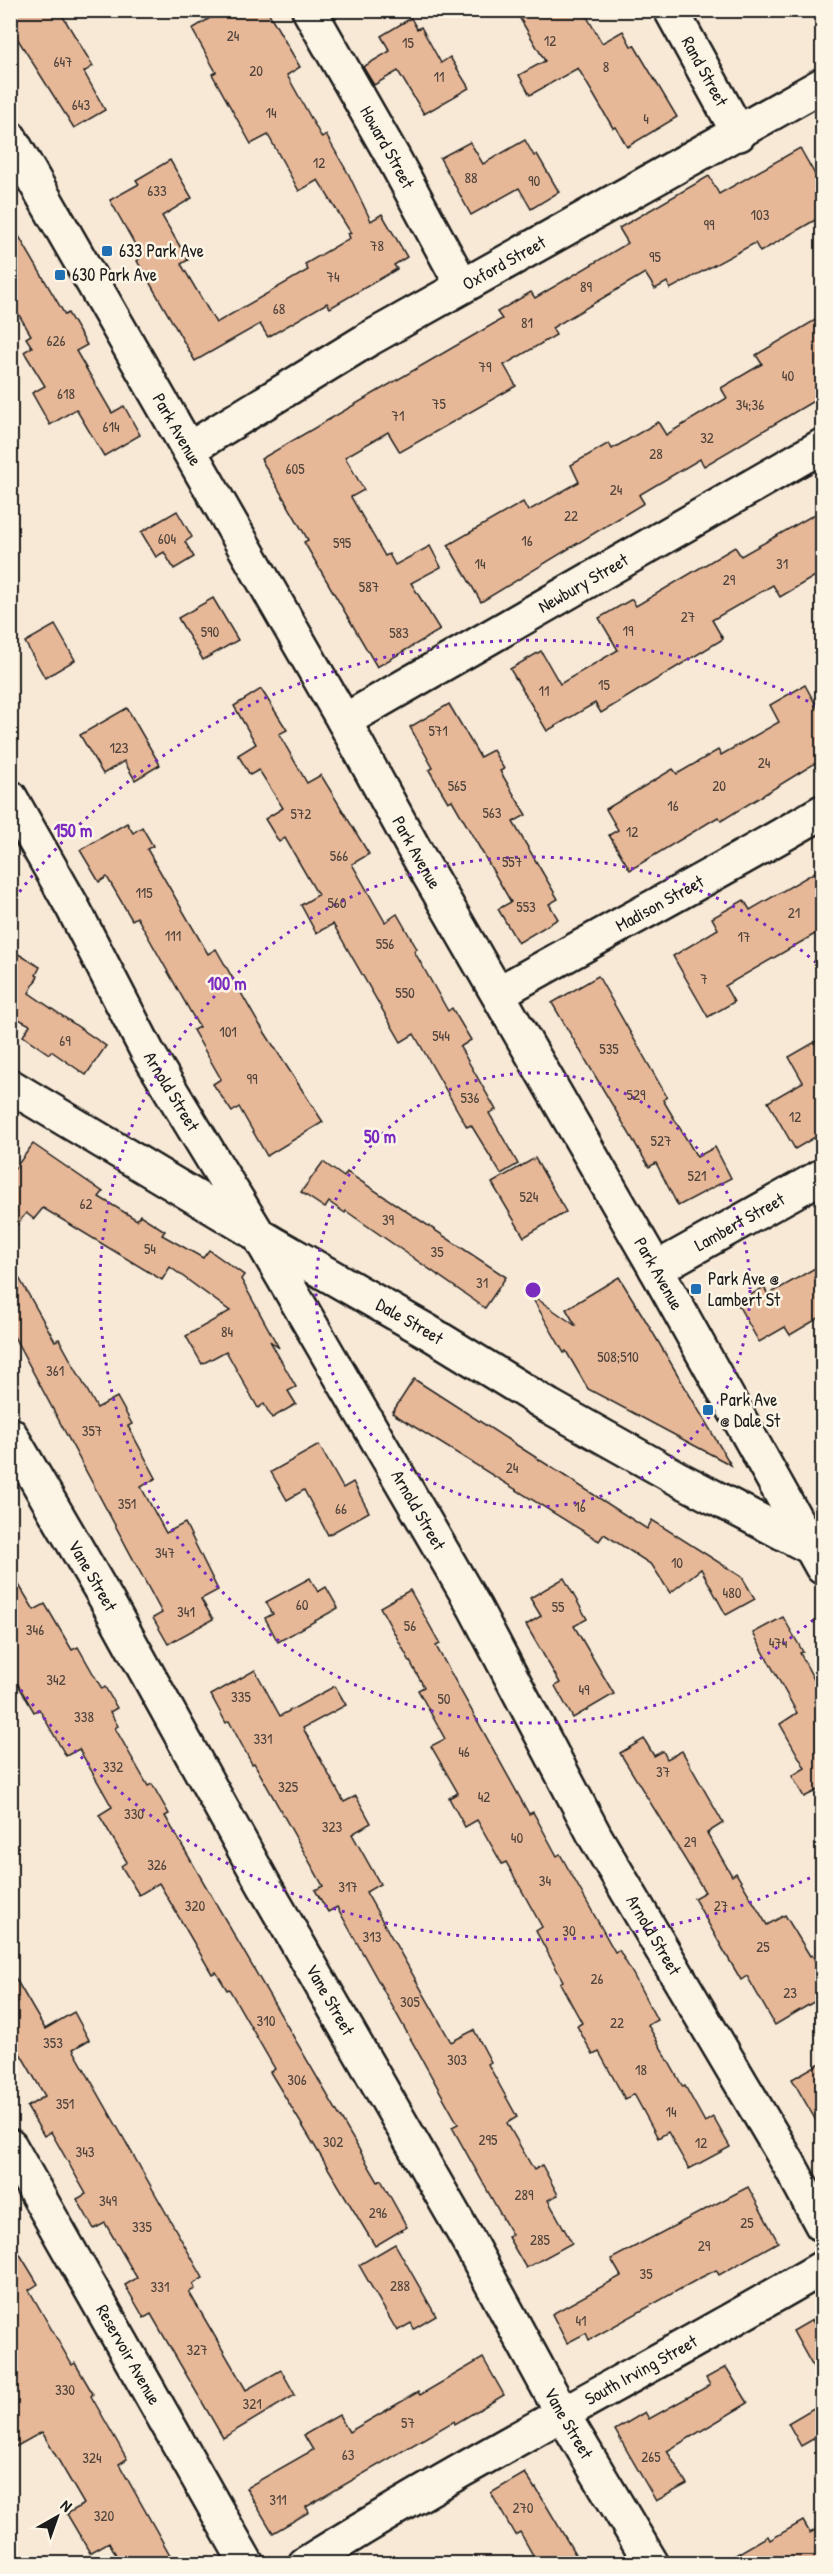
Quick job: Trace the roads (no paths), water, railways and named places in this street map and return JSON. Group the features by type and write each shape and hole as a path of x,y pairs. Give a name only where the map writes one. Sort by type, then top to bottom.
{"street":[{"name":"Howard Street","path":"309,10 394,159 462,285"},
{"name":"Rand Street","path":"671,10 739,134"},
{"name":"Oxford Street","path":"189,449 308,374 462,285 739,134 822,85"},
{"name":"Park Avenue","path":"10,138 344,721 413,847 819,1552"},
{"name":"Newbury Street","path":"344,721 822,446"},
{"name":"Arnold Street","path":"10,797 72,906 148,1053 258,1234 475,1608 596,1838 789,2164 822,2225"},
{"name":"Madison Street","path":"499,993 610,930 706,880 822,812"},
{"name":"Dale Street","path":"10,1086 258,1234 425,1330 549,1406 677,1478 819,1552"},
{"name":"Lambert Street","path":"656,1269 822,1176"},
{"name":"Vane Street","path":"10,1434 117,1619 264,1885 468,2240 563,2415 652,2564"},
{"name":"Reservoir Avenue","path":"10,2146 246,2564"},
{"name":"South Irving Street","path":"305,2564 418,2496 822,2268"}],"place":[{"name":"633 Park Ave","path":"107,251"},
{"name":"630 Park Ave","path":"60,275"},
{"name":"Park Ave @ Lambert St","path":"696,1289"},
{"name":"Park Ave @ Dale St","path":"708,1410"}]}
